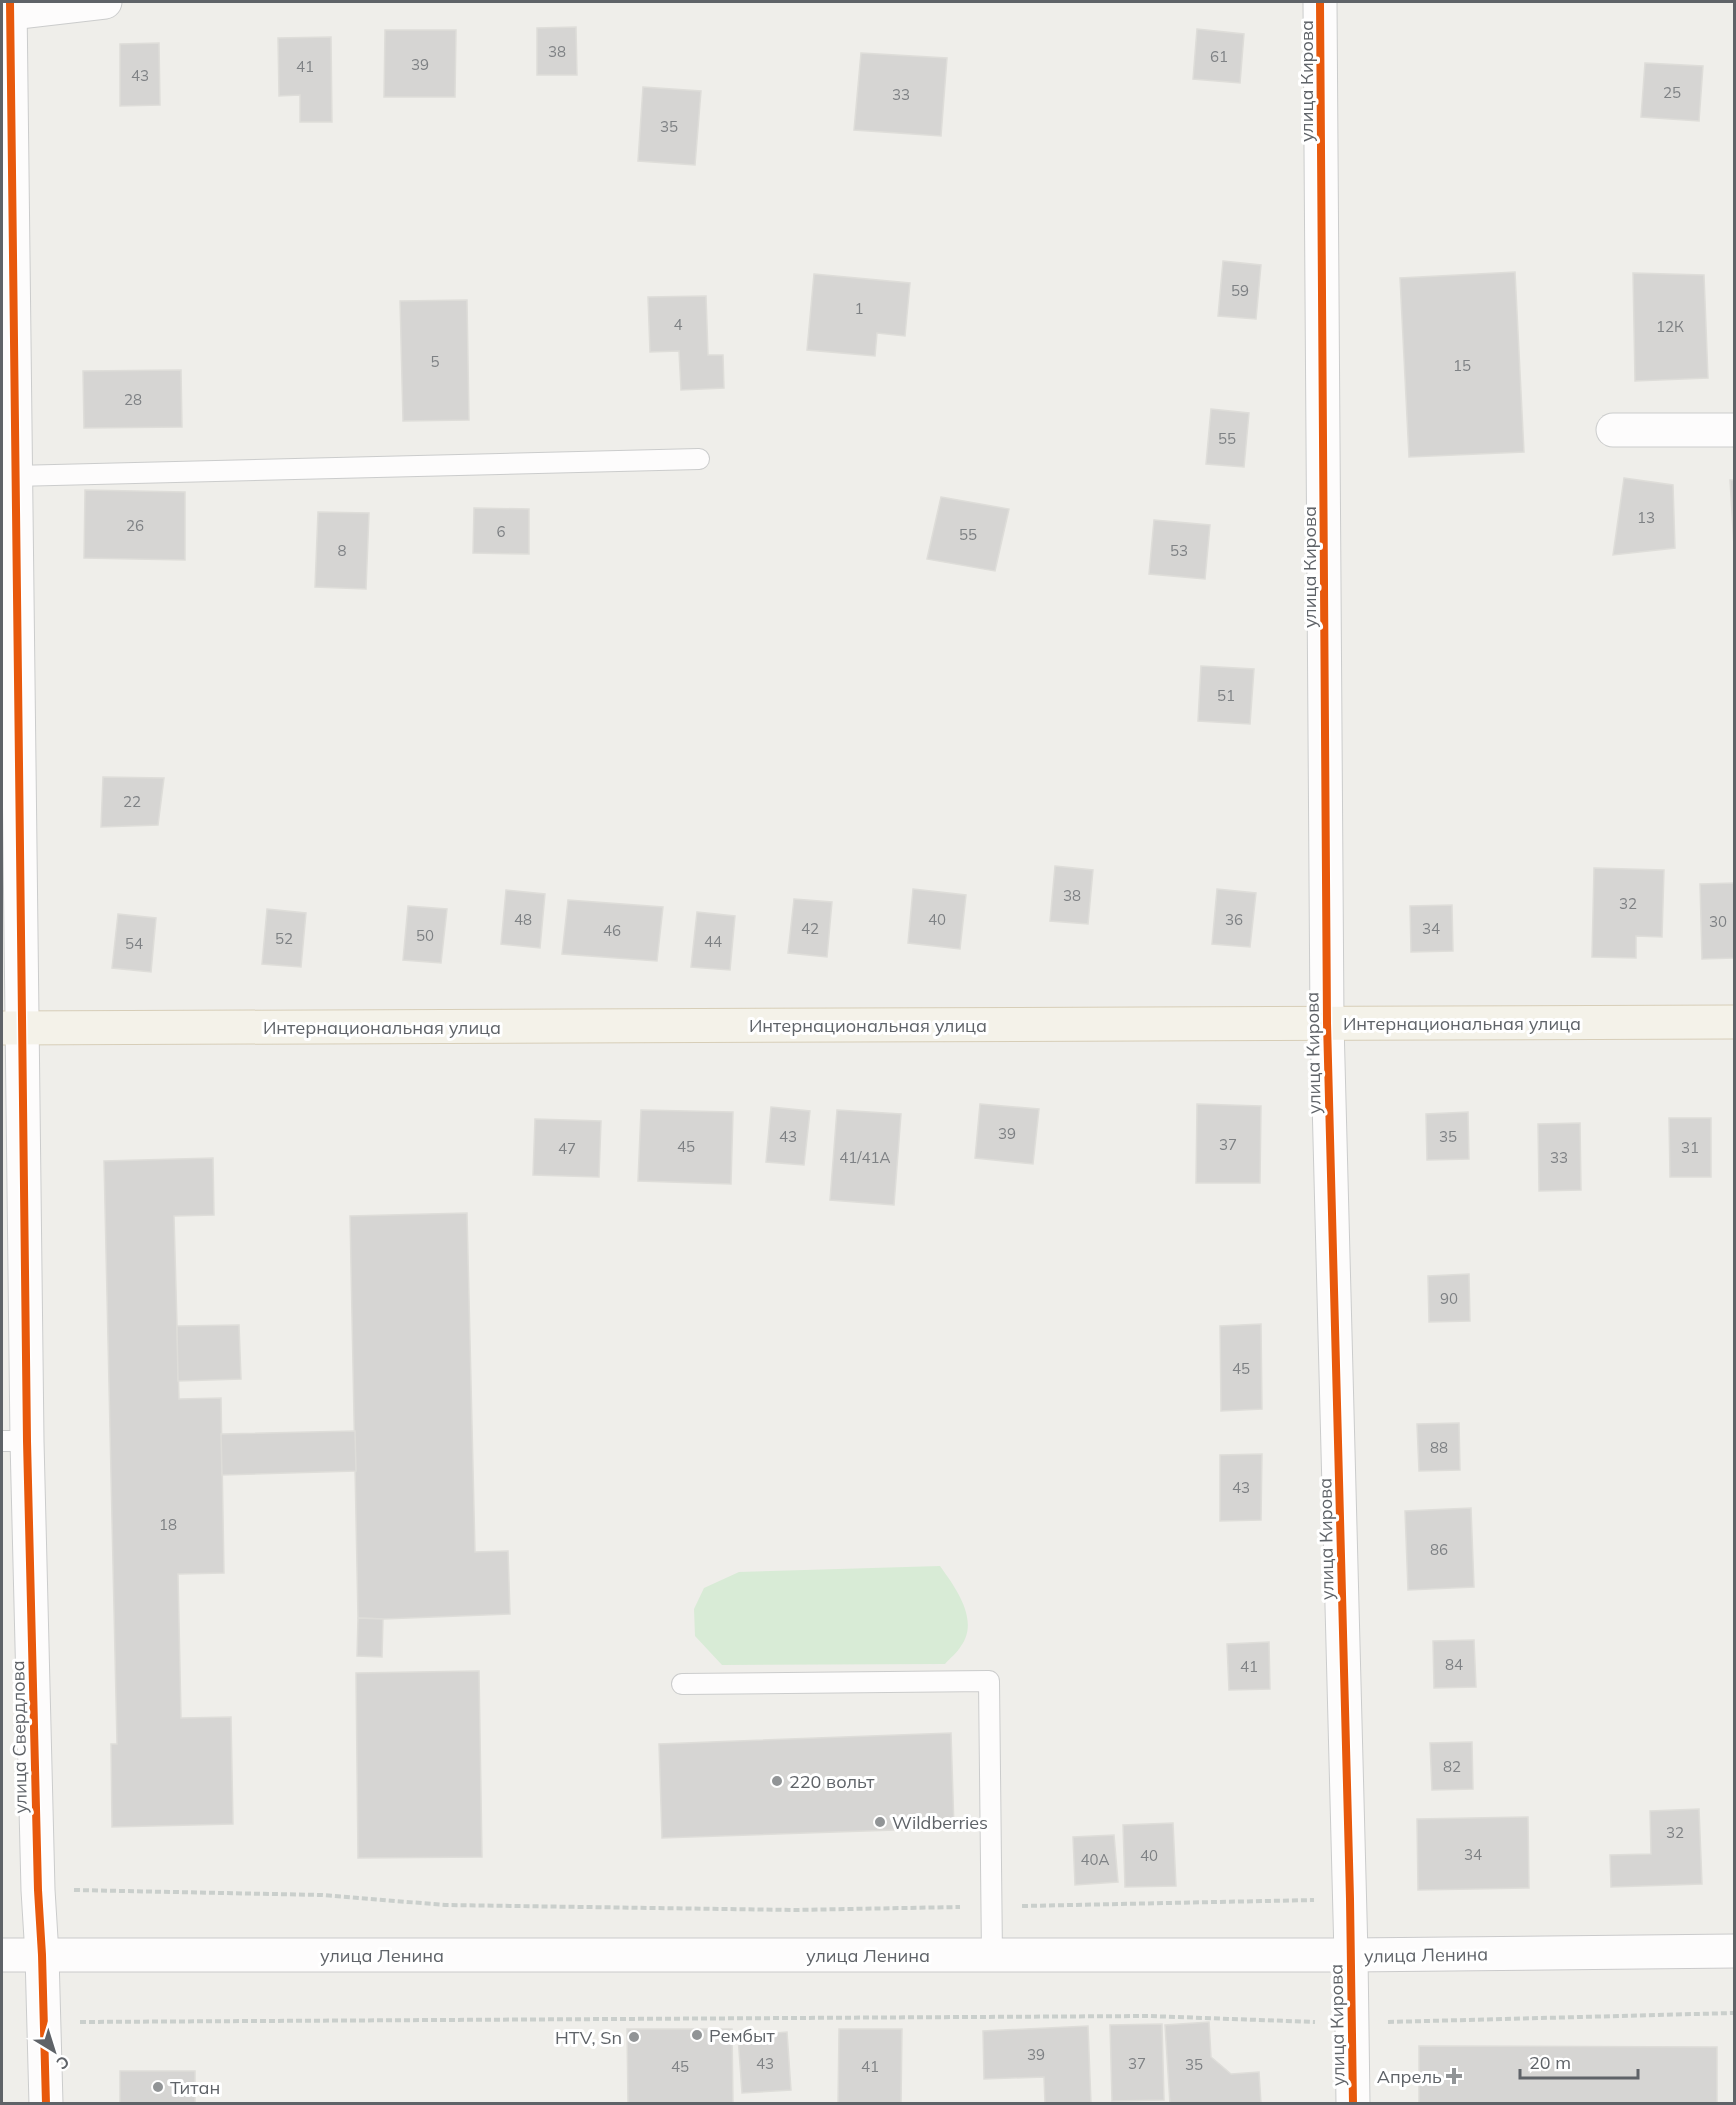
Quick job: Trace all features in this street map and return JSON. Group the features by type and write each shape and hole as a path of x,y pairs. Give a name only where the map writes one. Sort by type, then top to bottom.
{"main road":[{"name":"Интернациональная улица","path":"12,1028 1734,1022"}],"street":[{"path":"7,10 105,2"},
{"name":"улица Кирова","path":"1320,2 1327,1023 1350,1899 1353,2103"},
{"name":"улица Свердлова","path":"7,10 14,477 12,1028 14,1441 42,1955 46,2103"},
{"path":"1613,430 1734,430"},
{"name":"улица Ленина","path":"2,1955 1351,1955 1734,1951"}],"lane":[{"path":"14,477 699,459"},
{"path":"682,1684 989,1682 992,1954"}],"path":[{"path":"38,1890 322,1895 446,1905 794,1910 1350,1899"},
{"path":"45,2022 1149,2016 1352,2023 1734,2013"}],"green space":[{"path":"940,1566 963,1604 968,1625 961,1646 945,1664 722,1665 695,1636 694,1609 704,1588 739,1572"}],"building":[{"path":"576,27 577,75 537,75 537,28"},
{"path":"1197,29 1244,34 1240,83 1193,79"},
{"path":"385,30 456,30 455,97 384,97"},
{"path":"331,37 332,122 300,122 300,95 279,96 278,38"},
{"path":"159,43 160,105 120,106 120,44"},
{"path":"861,53 947,58 941,136 854,130"},
{"path":"1645,63 1703,66 1699,121 1641,117"},
{"path":"643,87 701,91 695,165 638,161"},
{"path":"1223,261 1261,265 1256,319 1218,316"},
{"path":"1515,272 1524,452 1409,457 1400,278"},
{"path":"1633,273 1704,275 1708,378 1635,381"},
{"path":"814,274 910,283 905,336 877,333 875,356 807,350"},
{"path":"706,296 708,355 723,355 724,388 681,390 679,351 650,352 648,297"},
{"path":"467,300 469,420 403,421 400,301"},
{"path":"181,370 182,427 84,428 83,371"},
{"path":"1211,409 1249,413 1244,467 1206,464"},
{"path":"1624,478 1673,485 1675,548 1613,555"},
{"path":"1730,480 1734,480 1734,546"},
{"path":"85,490 185,492 185,560 84,558"},
{"path":"941,497 1009,509 995,571 927,559"},
{"path":"474,508 529,509 529,554 473,553"},
{"path":"318,512 369,513 366,589 315,587"},
{"path":"1154,520 1210,525 1205,579 1149,574"},
{"path":"1201,666 1254,669 1250,724 1198,721"},
{"path":"103,777 164,778 158,825 101,827"},
{"path":"1055,866 1093,870 1088,924 1050,921"},
{"path":"1594,868 1664,870 1662,937 1636,936 1636,958 1592,957"},
{"path":"1734,883 1734,958 1702,959 1700,884"},
{"path":"913,889 966,895 960,949 908,943"},
{"path":"1217,889 1256,893 1250,947 1212,944"},
{"path":"506,890 545,894 540,948 501,944"},
{"path":"794,899 832,902 827,957 788,953"},
{"path":"568,900 663,907 657,961 562,954"},
{"path":"1452,905 1453,951 1411,952 1410,906"},
{"path":"408,906 447,909 441,963 403,960"},
{"path":"267,909 306,913 301,967 262,964"},
{"path":"697,912 735,916 730,970 691,967"},
{"path":"118,914 156,918 151,972 112,968"},
{"path":"980,1104 1039,1109 1033,1164 975,1158"},
{"path":"1197,1104 1261,1106 1260,1183 1196,1183"},
{"path":"771,1107 810,1111 804,1165 766,1162"},
{"path":"641,1110 733,1112 731,1184 638,1181"},
{"path":"837,1110 901,1114 894,1205 830,1200"},
{"path":"1468,1112 1469,1159 1427,1160 1426,1114"},
{"path":"1669,1118 1711,1118 1711,1177 1670,1177"},
{"path":"535,1119 601,1121 599,1177 533,1175"},
{"path":"1580,1123 1581,1190 1539,1191 1538,1124"},
{"path":"213,1158 214,1215 174,1216 179,1399 221,1398 224,1573 178,1574 181,1718 231,1717 233,1824 112,1827 111,1744 117,1744 104,1161"},
{"path":"467,1213 475,1552 508,1551 510,1614 358,1618 350,1216"},
{"path":"1469,1274 1470,1321 1429,1322 1428,1276"},
{"path":"1261,1324 1262,1409 1221,1411 1220,1326"},
{"path":"239,1325 241,1379 178,1381 177,1326"},
{"path":"1459,1423 1460,1470 1419,1471 1417,1424"},
{"path":"355,1431 356,1471 222,1475 221,1434"},
{"path":"1262,1454 1261,1520 1220,1521 1220,1455"},
{"path":"1471,1508 1474,1587 1408,1590 1405,1511"},
{"path":"358,1618 383,1619 382,1657 357,1656"},
{"path":"1474,1640 1476,1687 1434,1688 1433,1641"},
{"path":"1269,1642 1270,1689 1229,1690 1227,1644"},
{"path":"479,1671 482,1857 358,1858 356,1673"},
{"path":"951,1733 954,1828 662,1838 659,1744"},
{"path":"1472,1742 1473,1789 1432,1790 1430,1743"},
{"path":"1699,1809 1702,1884 1611,1887 1610,1855 1651,1854 1650,1811"},
{"path":"1528,1817 1529,1888 1418,1890 1417,1819"},
{"path":"1173,1823 1176,1886 1125,1887 1123,1825"},
{"path":"1114,1835 1118,1882 1075,1885 1073,1837"},
{"path":"1209,2022 1211,2057 1231,2074 1259,2072 1261,2104 1170,2104 1165,2025"},
{"path":"1162,2024 1164,2100 1112,2101 1110,2025"},
{"path":"1088,2026 1091,2104 1045,2104 1044,2077 984,2079 983,2031"},
{"path":"627,2029 732,2029 733,2104 628,2104"},
{"path":"839,2029 902,2029 901,2104 838,2104"},
{"path":"787,2032 791,2090 742,2093 738,2036"},
{"path":"1419,2046 1717,2047 1717,2104 1419,2104"},
{"name":"Титан","path":"120,2071 195,2071 195,2104 120,2104"}],"cycle path":[{"path":"10,2 27,1441 38,1890 46,2104"},
{"path":"1320,2 1327,1023 1350,1899 1353,2104"}],"place":[{"name":"220 вольт","path":"777,1781"},
{"name":"Wildberries","path":"880,1822"},
{"name":"Рембыт","path":"697,2035"},
{"name":"HTV, Sn","path":"634,2037"},
{"name":"Апрель","path":"1454,2076"},
{"name":"Титан","path":"158,2087"}]}
